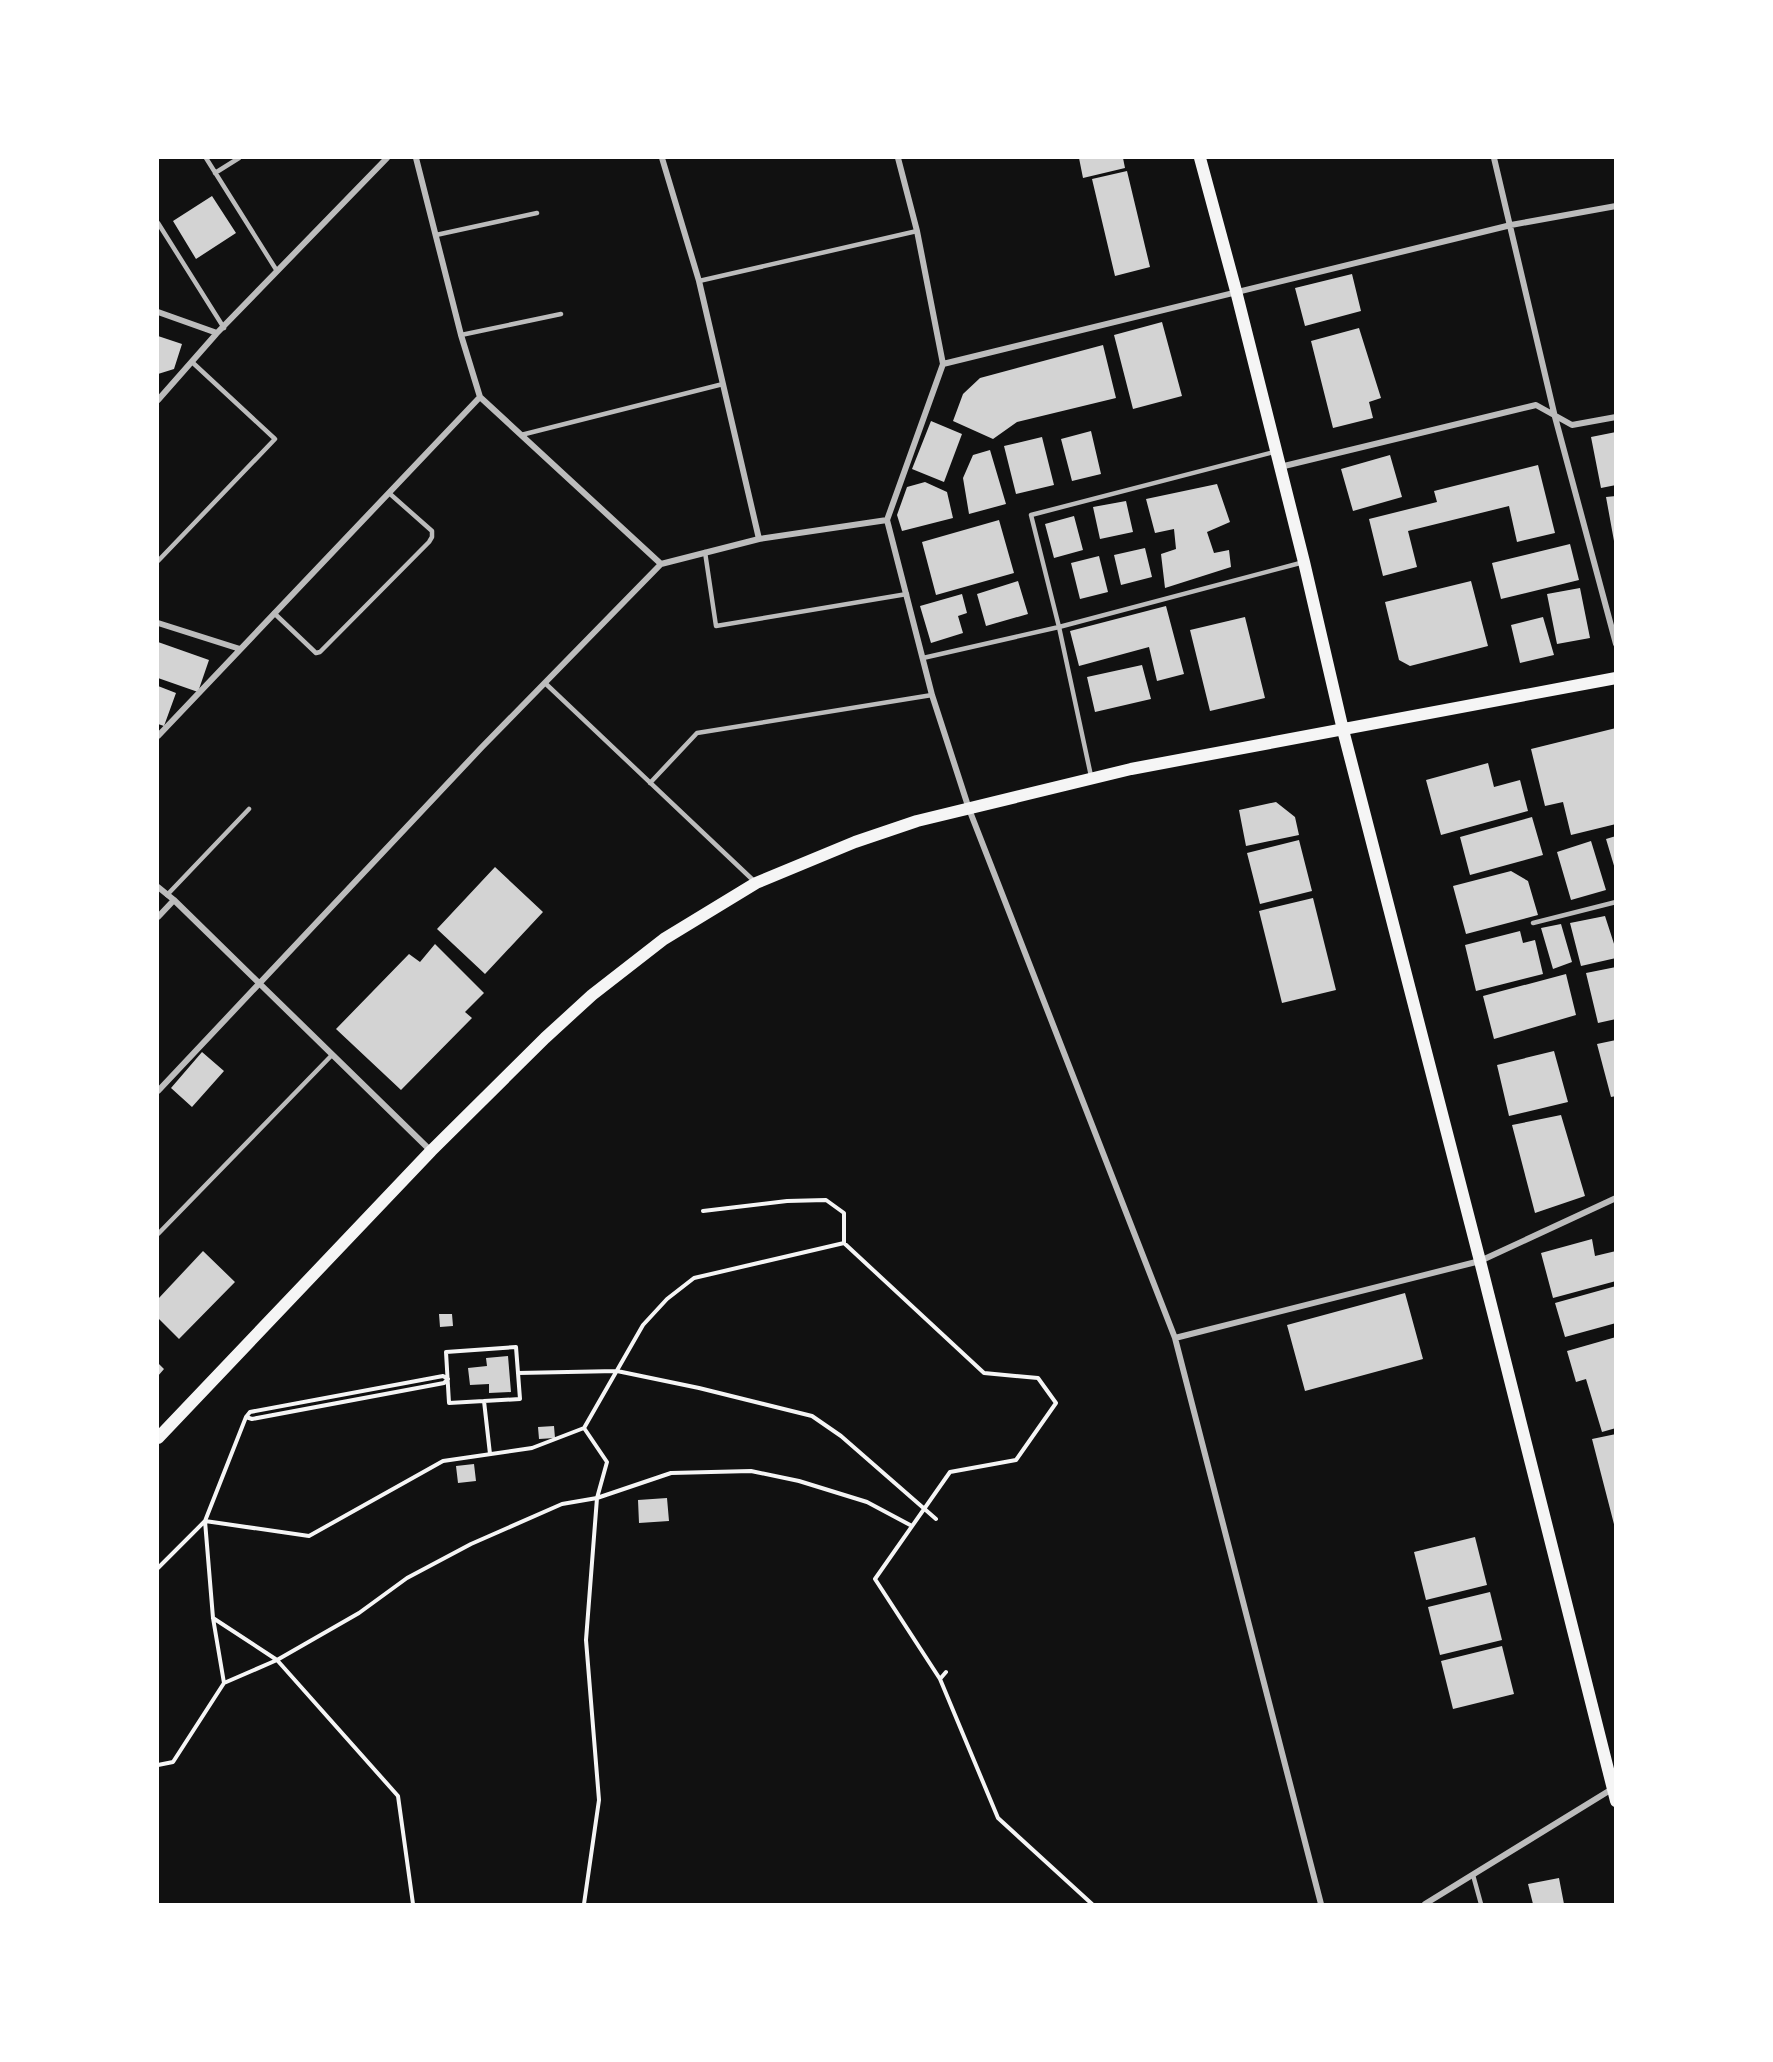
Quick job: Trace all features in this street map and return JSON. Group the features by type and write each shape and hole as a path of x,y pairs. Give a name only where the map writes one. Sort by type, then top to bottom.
{"main road":[{"path":"1200,158 1236,291 1304,562 1343,730 1616,1801"},
{"path":"158,1438 431,1151 591,995 664,939 756,883 865,839 917,821 1092,779 1616,678"}],"street":[{"path":"158,400 217,333 387,158"},
{"path":"416,158 461,335 480,397 661,564"},
{"path":"662,158 699,281 759,539"},
{"path":"898,158 917,231 943,364 887,520 932,695 969,810 1175,1338 1321,1905"},
{"path":"1494,158 1512,225 1555,417 1616,644"},
{"path":"943,364 1512,225 1616,206"},
{"path":"158,312 217,333"},
{"path":"159,733 480,397"},
{"path":"1280,468 1536,405 1572,425 1616,417"},
{"path":"158,1091 258,982 661,564 759,539 887,520"},
{"path":"158,623 240,649"},
{"path":"158,886 431,1151"},
{"path":"158,918 174,900"},
{"path":"1175,1338 1480,1262 1616,1197"},
{"path":"1425,1905 1614,1788"}],"lane":[{"path":"206,158 277,271"},
{"path":"215,172 239,158"},
{"path":"436,235 537,213"},
{"path":"158,223 224,328"},
{"path":"699,281 917,231"},
{"path":"461,335 561,314"},
{"path":"158,561 275,439 192,362"},
{"path":"521,435 723,384"},
{"path":"1092,779 1059,627 1031,515 1275,451"},
{"path":"274,612 316,653 320,652 429,542 432,531 389,493"},
{"path":"705,552 716,626 907,594"},
{"path":"923,658 1059,627 1304,562"},
{"path":"545,683 756,883"},
{"path":"650,783 697,733 932,695"},
{"path":"167,895 249,809"},
{"path":"1533,923 1616,902"},
{"path":"158,1234 331,1056"},
{"path":"1473,1875 1481,1905"}],"path":[{"path":"703,1211 787,1201 826,1200 844,1213 844,1243 984,1373 1038,1378 1056,1403 1016,1460 950,1472 876,1579 939,1679 998,1818 1092,1905"},
{"path":"205,1521 309,1536 443,1461 532,1449 584,1428 643,1325 667,1299 694,1278 844,1243"},
{"path":"516,1347 520,1399 449,1403 448,1378 446,1352 516,1347"},
{"path":"518,1373 617,1371 699,1388 812,1416 841,1436 936,1519"},
{"path":"158,1568 205,1521 246,1417 252,1419 444,1383 448,1378"},
{"path":"484,1401 490,1454"},
{"path":"584,1428 607,1462 597,1498 586,1640 598,1800 584,1905"},
{"path":"158,1764 173,1762 224,1683 277,1660 359,1613 407,1578 471,1544 562,1504 597,1498 671,1473 751,1471 799,1480 867,1502 912,1526"},
{"path":"205,1521 213,1618 224,1683"},
{"path":"213,1618 277,1660 398,1796 413,1905"},
{"path":"939,1679 946,1672"}],"building":[{"path":"1079,158 1123,158 1125,168 1083,178"},
{"path":"1127,171 1150,267 1115,276 1092,179"},
{"path":"212,196 236,233 196,259 173,221"},
{"path":"1352,274 1361,311 1305,326 1295,288"},
{"path":"1162,322 1182,396 1133,409 1114,335"},
{"path":"1359,328 1381,398 1369,402 1373,418 1333,428 1311,341"},
{"path":"158,336 182,344 174,369 158,374"},
{"path":"1103,345 1116,398 1017,422 993,439 953,421 963,394 980,378"},
{"path":"931,421 962,434 944,482 912,469"},
{"path":"1091,431 1101,474 1072,481 1061,439"},
{"path":"1616,432 1616,485 1601,488 1591,437"},
{"path":"1042,437 1054,485 1016,494 1004,446"},
{"path":"990,450 1006,504 969,514 963,478 973,455"},
{"path":"1390,455 1402,497 1353,511 1341,469"},
{"path":"1538,465 1555,533 1517,542 1509,506 1408,531 1417,567 1383,576 1369,519 1437,502 1434,491"},
{"path":"925,482 947,492 953,518 902,531 897,515 907,487"},
{"path":"1217,484 1230,522 1207,532 1214,553 1229,550 1231,567 1165,588 1161,554 1176,549 1174,529 1155,533 1146,499"},
{"path":"1616,496 1616,541 1614,541 1606,497"},
{"path":"1126,501 1133,532 1100,539 1093,507"},
{"path":"1074,516 1083,550 1054,558 1045,524"},
{"path":"999,520 1014,573 936,595 922,542"},
{"path":"1570,544 1579,580 1501,599 1492,563"},
{"path":"1145,548 1152,577 1121,585 1114,555"},
{"path":"1099,556 1108,592 1080,599 1071,563"},
{"path":"1018,581 1028,614 986,626 977,594"},
{"path":"1471,581 1488,646 1410,666 1399,660 1385,602"},
{"path":"1580,588 1590,638 1557,644 1547,594"},
{"path":"962,594 967,613 958,616 963,633 931,643 920,606"},
{"path":"1166,606 1184,674 1157,681 1149,647 1079,666 1070,631"},
{"path":"1245,617 1265,698 1210,711 1190,630"},
{"path":"1543,617 1554,655 1520,663 1511,625"},
{"path":"158,642 209,660 198,692 158,678"},
{"path":"1142,665 1151,699 1095,712 1087,677"},
{"path":"158,686 176,693 164,726 158,724"},
{"path":"1616,728 1616,789 1614,789 1616,824 1571,835 1563,802 1545,806 1531,749"},
{"path":"1488,763 1494,787 1520,780 1528,811 1441,835 1426,780"},
{"path":"1276,802 1295,817 1299,835 1246,846 1239,810"},
{"path":"1532,817 1543,855 1470,875 1460,837"},
{"path":"1616,836 1616,869 1615,869 1606,839"},
{"path":"1299,840 1312,891 1260,904 1247,853"},
{"path":"1591,841 1606,890 1571,900 1557,852"},
{"path":"495,867 543,912 485,974 437,929"},
{"path":"1511,871 1528,881 1538,915 1466,934 1453,886"},
{"path":"1313,898 1336,990 1282,1003 1259,911"},
{"path":"1605,916 1616,950 1616,958 1581,966 1570,923"},
{"path":"1561,924 1572,962 1553,969 1541,928"},
{"path":"1520,931 1523,943 1535,940 1543,974 1476,991 1465,945"},
{"path":"435,944 484,993 465,1012 472,1018 401,1090 336,1029 409,954 420,962"},
{"path":"1616,967 1616,1019 1598,1023 1586,973"},
{"path":"1566,974 1576,1015 1494,1039 1483,996"},
{"path":"1616,1040 1616,1096 1611,1097 1597,1044"},
{"path":"1554,1051 1568,1102 1509,1116 1497,1065"},
{"path":"202,1052 224,1071 192,1107 171,1088"},
{"path":"1561,1115 1585,1196 1535,1213 1512,1125"},
{"path":"1592,1239 1595,1256 1616,1251 1616,1281 1553,1298 1541,1253"},
{"path":"203,1251 235,1282 179,1339 158,1318 158,1299"},
{"path":"1616,1286 1616,1323 1565,1337 1555,1303"},
{"path":"1405,1293 1423,1359 1305,1391 1287,1325"},
{"path":"439,1314 452,1314 453,1326 440,1327"},
{"path":"1616,1337 1616,1428 1602,1432 1586,1379 1576,1382 1567,1351"},
{"path":"508,1356 511,1392 489,1393 489,1384 470,1385 468,1368 487,1366 486,1358"},
{"path":"158,1363 164,1369 158,1376"},
{"path":"554,1426 555,1438 539,1439 538,1427"},
{"path":"1616,1434 1616,1528 1615,1528 1592,1439"},
{"path":"474,1464 476,1481 458,1483 456,1466"},
{"path":"667,1498 669,1521 639,1523 638,1500"},
{"path":"1475,1537 1487,1585 1426,1600 1414,1552"},
{"path":"1490,1592 1502,1640 1440,1655 1428,1607"},
{"path":"1502,1646 1514,1694 1453,1709 1441,1661"},
{"path":"1559,1878 1564,1904 1533,1904 1528,1884"}]}
